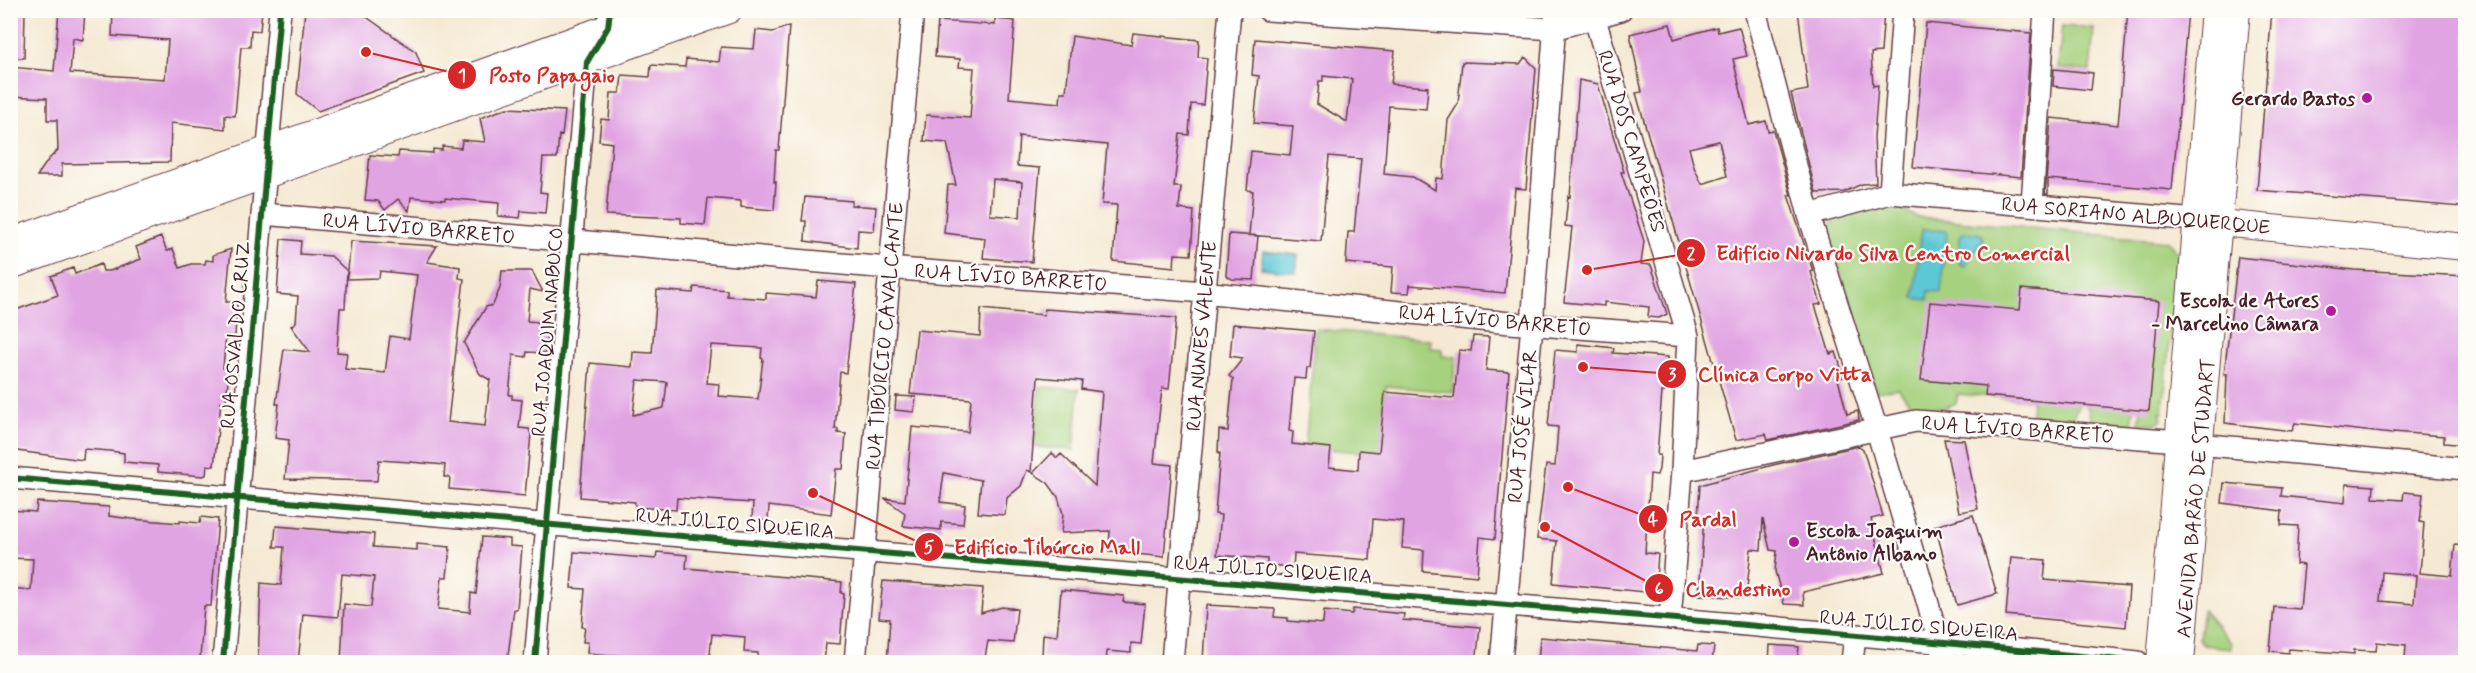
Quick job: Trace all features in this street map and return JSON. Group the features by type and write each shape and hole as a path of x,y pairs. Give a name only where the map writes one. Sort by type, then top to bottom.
{"main road":[{"path":"10,242 268,151 609,19 657,10"},
{"path":"10,266 729,10"},
{"name":"AVENIDA BARÃO DE STUDART","path":"2181,663 2189,442 2207,221 2214,10"},
{"name":"AVENIDA BARÃO DE STUDART","path":"2207,221 2237,10"},
{"name":"RUA SORIANO ALBUQUERQUE","path":"2207,221 2466,247"},
{"name":"AVENIDA BARÃO DE STUDART","path":"2160,663 2189,442"}],"street":[{"name":"RUA OSVALDO CRUZ","path":"223,663 280,10"},
{"name":"RUA TIBÚRCIO CAVALCANTE","path":"855,663 913,10"},
{"name":"RUA NUNES VALENTE","path":"1172,663 1230,10"},
{"path":"1268,10 1555,20 1595,20 1621,10"},
{"path":"1755,10 1809,215 1877,430 1945,663"},
{"path":"1890,193 1903,10"},
{"path":"2032,204 2045,10"},
{"name":"RUA JOAQUIM NABUCO","path":"535,663 587,62 609,19"},
{"name":"RUA JOSÉ VILAR","path":"1501,663 1533,325 1555,20"},
{"name":"RUA DOS CAMPEÕES","path":"1595,20 1688,336 1682,471 1670,619"},
{"name":"RUA SORIANO ALBUQUERQUE","path":"1809,215 1890,193 2207,221"},
{"name":"RUA LÍVIO BARRETO","path":"262,214 1205,292 1533,325 1688,336"},
{"name":"RUA LÍVIO BARRETO","path":"1682,471 1916,421 2189,442 2466,469"},
{"name":"RUA JÚLIO SIQUEIRA","path":"10,478 1179,578 1505,603 1938,642 2138,663"},
{"path":"1852,663 1855,635"}],"green space":[{"path":"2062,26 2094,28 2090,71 2058,68"},
{"path":"1872,206 1901,209 1916,217 2167,241 2178,253 2163,412 2160,412 2162,419 2159,423 2139,424 2141,410 2134,409 2132,424 2091,420 2087,405 2079,404 2072,419 2031,415 2032,400 1958,394 1956,403 1944,408 1911,405 1898,388 1876,392 1827,229 1837,217"},
{"path":"1316,329 1431,340 1430,348 1442,349 1442,356 1456,357 1452,392 1386,386 1380,454 1305,447"},
{"path":"1040,387 1079,389 1074,450 1034,447"},
{"path":"2203,610 2231,643 2231,648 2203,645 2199,638"}],"water":[{"path":"1922,229 1947,231 1941,292 1929,291 1928,300 1914,298"},
{"path":"1964,232 1981,234 1983,239 1965,266 1960,264 1960,236"},
{"path":"1263,251 1298,255 1296,272 1261,268"}],"building":[{"path":"10,10 25,10 24,58 10,58"},
{"path":"59,10 85,10 83,40 73,38 70,73 165,79 168,40 112,36 113,10 262,10 260,31 251,30 250,47 241,47 235,116 225,115 225,129 171,123 170,162 62,164 62,176 37,176 58,150 57,120 47,120 47,98 10,96 10,67 54,71"},
{"path":"305,10 358,11 416,52 424,73 318,111 297,94"},
{"path":"1798,10 1884,10 1881,52 1871,53 1873,86 1878,85 1874,137 1876,183 1862,184 1844,192 1816,193 1791,93 1808,90"},
{"path":"2128,10 2188,10 2172,190 2048,179 2048,194 2045,194 2051,118 2118,125"},
{"path":"2272,10 2466,10 2466,202 2462,202 2462,207 2257,190"},
{"path":"995,19 1015,21 1009,98 1060,103 1061,92 1066,92 1072,36 1131,45 1133,33 1199,40 1198,57 1207,58 1203,105 1191,104 1189,135 1180,134 1174,187 1181,187 1179,209 1194,211 1191,255 1175,254 1174,267 1113,261 1117,205 1102,204 1107,145 1019,136 1017,166 1040,168 1032,262 983,258 985,238 944,233 948,185 956,185 947,143 924,141 926,115 970,118 974,68 959,67 960,59 935,57 938,21 995,25","holes":["993,179 1022,182 1020,217 990,215"]},
{"path":"1926,23 2031,33 2021,177 1913,167"},
{"path":"1670,24 1674,39 1717,27 1718,32 1739,27 1747,56 1733,59 1749,125 1766,121 1768,131 1773,130 1791,195 1788,195 1813,271 1811,272 1821,304 1815,305 1830,354 1836,352 1844,377 1838,379 1847,414 1858,411 1859,420 1768,440 1766,434 1736,440 1636,93 1642,92 1630,34","holes":["1719,141 1727,176 1702,184 1689,148"]},
{"path":"789,26 779,150 776,150 774,210 741,207 741,201 708,198 705,225 681,223 681,218 606,215 612,143 599,141 601,119 609,120 611,93 620,93 622,75 650,77 651,65 685,67 686,59 719,62 721,47 754,49 756,30 773,32"},
{"path":"1255,39 1395,51 1391,84 1428,87 1426,109 1389,106 1384,174 1413,177 1435,190 1436,178 1443,179 1448,120 1458,104 1462,62 1520,64 1525,57 1536,68 1526,189 1515,188 1505,293 1410,285 1409,293 1391,292 1393,267 1346,263 1348,232 1354,232 1361,159 1329,156 1321,241 1249,235 1253,191 1247,190 1251,151 1290,155 1293,126 1254,123 1259,76 1252,75","holes":["1323,76 1352,79 1347,122 1317,104 1319,81 1323,81"]},
{"path":"2054,69 2093,73 2091,90 2053,86"},
{"path":"1579,80 1598,84 1624,172 1621,172 1644,241 1641,264 1651,265 1667,314 1659,318 1648,317 1649,307 1604,302 1604,306 1564,302 1572,227 1565,226 1568,196 1570,197"},
{"path":"507,108 565,111 562,136 559,135 557,158 543,158 540,192 547,193 545,213 521,211 520,218 498,216 499,203 411,197 409,211 398,199 385,210 378,201 365,200 370,155 398,157 399,151 433,153 433,149 442,150 442,146 461,148 462,140 485,142 480,118"},
{"path":"805,197 852,201 851,205 876,207 874,231 858,230 857,248 805,241 806,221 802,221"},
{"path":"1229,234 1258,236 1254,280 1232,279 1226,275"},
{"path":"161,237 167,251 173,249 180,268 191,264 205,264 206,260 213,261 213,255 231,249 226,302 237,302 235,336 226,335 223,368 229,369 226,403 221,402 214,466 207,465 206,475 203,476 158,472 158,465 124,462 124,453 110,451 84,449 83,460 10,450 10,378 14,373 10,312 58,295 51,276 73,268 75,274 101,264 103,271 110,271 141,259 136,247"},
{"path":"281,239 301,241 300,254 331,256 347,271 345,308 340,308 337,352 347,353 345,369 385,373 390,336 409,339 417,275 380,271 379,278 347,279 351,241 437,246 427,262 460,267 459,278 464,279 448,422 485,426 490,380 480,374 464,343 486,307 493,305 500,288 502,271 532,271 543,292 530,289 527,321 548,323 545,353 527,352 526,357 513,355 509,395 512,395 512,399 522,400 519,428 529,429 531,434 525,496 449,489 450,477 444,477 445,465 410,462 379,460 377,481 285,479 289,440 275,438 279,404 276,404 284,349 310,352 291,326 296,322 298,296 277,294"},
{"path":"2238,257 2354,270 2466,276 2466,445 2444,443 2444,436 2393,432 2392,434 2295,423 2292,431 2225,423 2227,374 2224,374"},
{"path":"818,281 856,284 846,373 840,372 835,429 838,429 838,433 846,434 843,469 836,469 831,514 769,506 768,521 752,519 753,503 677,498 676,510 635,507 635,502 580,497 590,363 632,367 633,352 652,353 657,290 693,293 694,287 727,290 727,296 766,299 766,293 816,297","holes":["711,345 762,348 761,358 763,359 758,399 718,396 719,384 707,383","637,380 667,382 664,408 633,415"]},
{"path":"2022,289 2159,301 2149,411 1985,396 1986,386 1921,380 1930,302 2020,310"},
{"path":"981,309 1044,315 1045,309 1176,318 1169,389 1162,388 1154,463 1172,465 1164,557 1109,551 1110,531 1061,533 1063,514 1058,497 1048,483 1033,473 1052,453 1057,458 1061,454 1095,486 1102,392 1081,389 1082,381 1038,377 1031,472 1027,470 1021,486 1007,498 1005,515 978,513 981,480 944,473 940,502 965,505 963,524 941,522 941,530 903,526 905,513 884,498 905,501 912,427 968,432 971,399 910,394 917,330 980,336"},
{"path":"1233,324 1314,331 1310,368 1307,368 1306,379 1294,378 1289,431 1293,432 1292,444 1331,448 1329,467 1358,470 1359,450 1379,452 1385,392 1454,398 1459,350 1471,351 1473,336 1489,337 1486,370 1509,372 1495,539 1480,537 1477,576 1423,571 1424,550 1402,548 1404,522 1373,519 1370,560 1294,554 1293,567 1267,565 1267,559 1217,555 1221,515 1215,514 1220,453 1218,452 1219,430 1228,431 1233,379 1229,376 1243,358 1230,356"},
{"path":"1578,344 1614,348 1613,353 1668,357 1668,360 1674,361 1672,389 1665,388 1665,392 1662,392 1657,455 1660,455 1659,469 1657,475 1650,474 1645,553 1658,554 1655,593 1553,583 1557,541 1537,539 1546,465 1555,466 1558,427 1548,426 1555,350 1578,352"},
{"path":"896,396 916,397 914,412 895,410"},
{"path":"1944,439 1964,440 1978,509 1959,512"},
{"name":"Escola Joaquim Antônio Albano","path":"1859,446 1863,449 1883,516 1871,519 1884,573 1803,592 1804,605 1784,604 1775,571 1777,551 1770,550 1763,519 1761,550 1751,549 1746,598 1699,595 1704,517 1698,518 1700,485 1773,465"},
{"path":"2224,483 2282,488 2281,496 2345,503 2346,484 2374,486 2373,498 2403,500 2404,492 2423,494 2420,522 2424,523 2420,573 2452,576 2455,545 2466,546 2466,663 2405,660 2406,645 2377,642 2376,651 2354,650 2354,654 2289,649 2288,653 2270,651 2274,607 2300,609 2304,565 2296,564 2298,526 2281,525 2282,511 2222,503","holes":["2382,572 2416,575 2414,604 2380,601"]},
{"path":"37,502 109,507 109,516 132,519 200,523 201,517 218,519 211,606 204,606 200,658 197,658 196,663 10,663 10,588 31,590 33,559 10,558 10,510 36,512"},
{"path":"1973,515 1997,594 1957,605 1935,526"},
{"path":"276,526 374,534 373,547 417,550 417,544 450,547 447,577 442,577 438,609 470,612 471,593 476,594 482,537 510,539 510,546 522,547 517,609 514,609 507,663 341,663 344,604 371,607 374,577 342,574 338,617 303,614 298,663 258,663 261,583 281,585 284,547 274,547"},
{"path":"574,552 656,559 657,552 687,555 686,568 842,582 841,593 844,594 840,644 826,643 824,663 758,663 758,653 744,652 745,637 712,634 709,663 664,663 665,659 587,653 588,642 583,642 585,627 582,627 585,589 571,588"},
{"path":"2011,557 2046,560 2044,580 2129,587 2126,627 2006,615"},
{"path":"883,581 983,588 981,613 1002,607 1017,609 1013,643 988,641 984,663 887,663 890,619 879,618"},
{"path":"1061,590 1124,596 1123,602 1145,604 1141,644 1131,643 1131,653 1107,651 1106,663 1078,663 1078,660 1042,657 1043,634 1057,636"},
{"path":"1206,605 1275,609 1274,617 1288,618 1288,621 1323,624 1324,611 1352,614 1353,609 1404,614 1403,620 1480,627 1476,663 1203,663"},
{"path":"1540,637 1697,651 1698,645 1714,646 1712,663 1538,663"},
{"path":"1770,645 1799,647 1797,663 1769,663"}],"cycle path":[{"path":"223,662 280,10"},
{"path":"535,662 587,62 608,27 610,10"},
{"path":"10,478 1781,628 2138,662"}],"place":[{"name":"Posto Papagaio","path":"366,52"},
{"name":"Gerardo Bastos","path":"2367,98"},
{"name":"Edifício Nivardo Silva Centro Comercial","path":"1587,270"},
{"name":"Escola de Atores - Marcelino Câmara","path":"2331,311"},
{"name":"Clínica Corpo Vitta","path":"1583,367"},
{"name":"Pardal","path":"1568,487"},
{"name":"Edifício Tibúrcio Mall","path":"813,493"},
{"name":"Clandestino","path":"1545,527"},
{"name":"Escola Joaquim Antônio Albano","path":"1794,542"}]}
